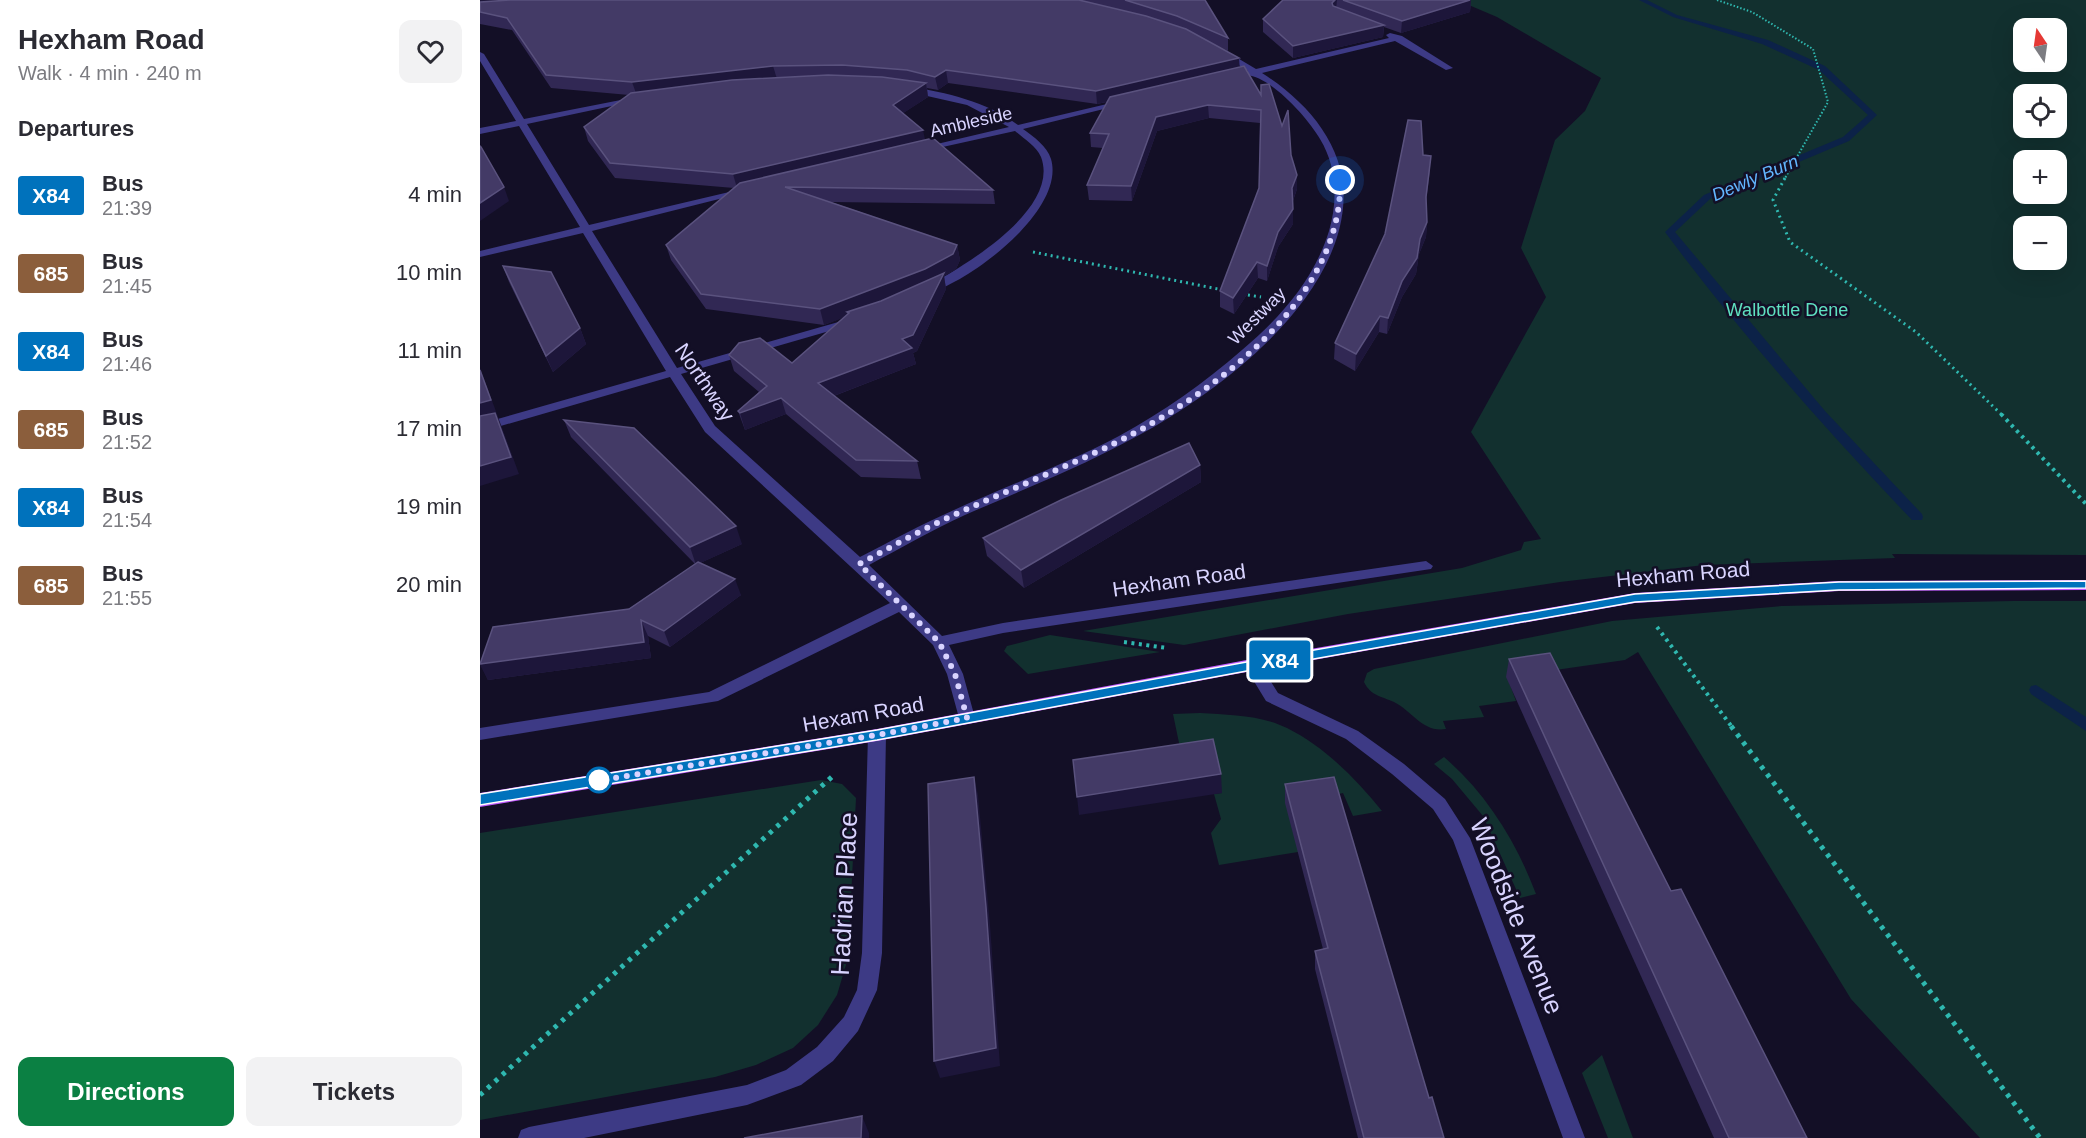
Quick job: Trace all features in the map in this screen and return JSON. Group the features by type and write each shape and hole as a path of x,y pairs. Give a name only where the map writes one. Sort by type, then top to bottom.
{"main road":[{"name":"Hexham Road","path":"1252,665 1635,598 1839,586 2086,585"},
{"name":"Hexam Road","path":"480,800 877,735 1252,665"}],"street":[{"path":"1381,31 1399,38 1449,68"},
{"path":"1249,73 1399,38"},
{"name":"Westway","path":"859,564 939,522 1107,447 1159,418 1217,379 1263,339 1297,304 1321,268 1334,235 1341,206 1340,180 1326,138 1296,102 1213,48"},
{"name":"Northway","path":"480,54 673,373 710,429 859,564 939,642 955,674 967,718"},
{"path":"896,87 968,101 988,109 1039,146 1047,163 1045,183 1024,222 1000,246 974,265 918,295"},
{"path":"480,131 651,98"},
{"name":"Ambleside","path":"912,152 1130,101"},
{"path":"480,254 749,191"},
{"path":"480,428 868,316"},
{"name":"Hexham Road","path":"939,642 1003,628 1426,566"},
{"path":"480,734 712,697 900,605"},
{"name":"Woodside Avenue","path":"1252,665 1272,698 1352,735 1398,769 1439,804 1461,838 1574,1138"},
{"name":"Hadrian Place","path":"529,1138 747,1095 793,1078 825,1054 851,1024 867,990 872,953 877,735"}],"path":[{"path":"1717,0 1752,12 1813,49 1816,58 1828,102 1773,200 1790,242 1916,332 2023,435 2086,504"},
{"path":"1000,246 1228,291"},
{"path":"1240,293 1297,304"},
{"path":"1635,598 2040,1138"},
{"path":"1113,641 1171,649 1180,678"},
{"path":"480,1095 877,735"}],"green space":[{"name":"Walbottle Dene","path":"1457,0 2086,0 2086,555 1892,554 1895,558 1704,565 1560,582 1348,614 1184,645 1083,631 1462,568 1521,550 1524,542 1541,539 1471,432 1546,297 1521,248 1555,140 1585,111 1601,78 1497,17"},
{"path":"2086,601 2086,1138 1980,1138 1851,999 1638,652 1625,660 1507,677 1516,701 1479,706 1484,717 1443,721 1446,729 1424,725 1394,702 1373,693 1364,682 1367,673 1374,669 1612,621 1782,606"},
{"path":"1050,635 1160,652 1028,674 1004,651 1007,646"},
{"path":"1200,713 1256,718 1287,728 1327,754 1362,787 1382,811 1353,816 1343,793 1334,795 1298,852 1219,865 1211,833 1221,819 1214,794 1222,793 1183,762 1173,714"},
{"path":"1444,757 1473,786 1498,819 1519,855 1536,894 1520,898 1483,816 1452,779 1434,764"},
{"path":"821,780 842,784 856,798 848,958 837,995 818,1025 793,1048 756,1065 715,1077 480,1120 480,833"},
{"path":"1602,1055 1633,1138 1608,1138 1582,1073"}],"building":[{"path":"510,0 1079,0 1146,16 1186,29 1239,58 1096,91 946,70 935,77 907,70 842,65 773,66 632,82 546,75 507,18 480,12 480,2"},
{"path":"1125,0 1205,0 1228,38 1177,16"},
{"path":"1283,0 1335,0 1332,3 1333,6 1384,25 1293,46 1263,19"},
{"path":"1343,0 1470,0 1402,21"},
{"path":"1244,66 1261,95 1261,85 1269,84 1282,126 1288,110 1291,155 1297,175 1292,188 1293,209 1278,232 1267,266 1257,262 1233,298 1220,291 1259,188 1261,110 1208,105 1156,117 1131,186 1087,185 1109,134 1090,133 1110,97"},
{"path":"828,75 882,77 926,83 893,105 923,130 733,174 610,163 584,127 631,93 732,80"},
{"path":"1408,120 1421,121 1423,155 1431,156 1426,197 1427,222 1420,239 1417,258 1402,281 1388,318 1380,316 1356,354 1335,343 1385,234"},
{"path":"933,138 993,190 785,187 957,245 953,254 925,269 820,309 701,294 666,245 740,183"},
{"path":"480,146 504,187 480,203"},
{"path":"503,266 551,272 580,328 546,356"},
{"path":"944,273 913,335 902,339 912,348 818,383 917,461 856,460 781,398 740,413 738,411 767,386 729,355 739,343 760,338 792,363 849,313 847,312 881,301"},
{"path":"480,370 491,400 480,403"},
{"path":"495,413 511,457 480,466 480,416"},
{"path":"564,420 634,428 736,526 690,547"},
{"path":"1189,443 1200,465 1021,570 983,538 1061,500"},
{"path":"698,562 735,579 664,631 641,620 644,642 480,664 493,627 629,609"},
{"path":"1550,653 1671,891 1681,889 1807,1138 1729,1138 1509,659"},
{"path":"1213,739 1221,774 1077,797 1073,760"},
{"path":"974,777 996,1048 934,1061 928,784"},
{"path":"1334,777 1429,1098 1432,1097 1444,1138 1364,1138 1315,951 1328,948 1285,784"},
{"path":"862,1116 861,1138 744,1138"}],"waterway":[{"name":"Dewly Burn","path":"1642,0 1675,16 1765,42 1822,68 1873,115 1846,139 1707,197 1670,232 1821,414 1917,517"},
{"path":"2036,690 2086,725"}],"bus line":[{"name":"X84","path":"480,800 877,735 1252,665 1635,598 1839,586 2086,585"}],"route":[{"path":"599,780 597,781 967,718 955,674 939,642 859,564 939,522 1107,447 1159,418 1217,379 1263,339 1297,304 1321,268 1334,235 1341,206 1340,180"}]}
